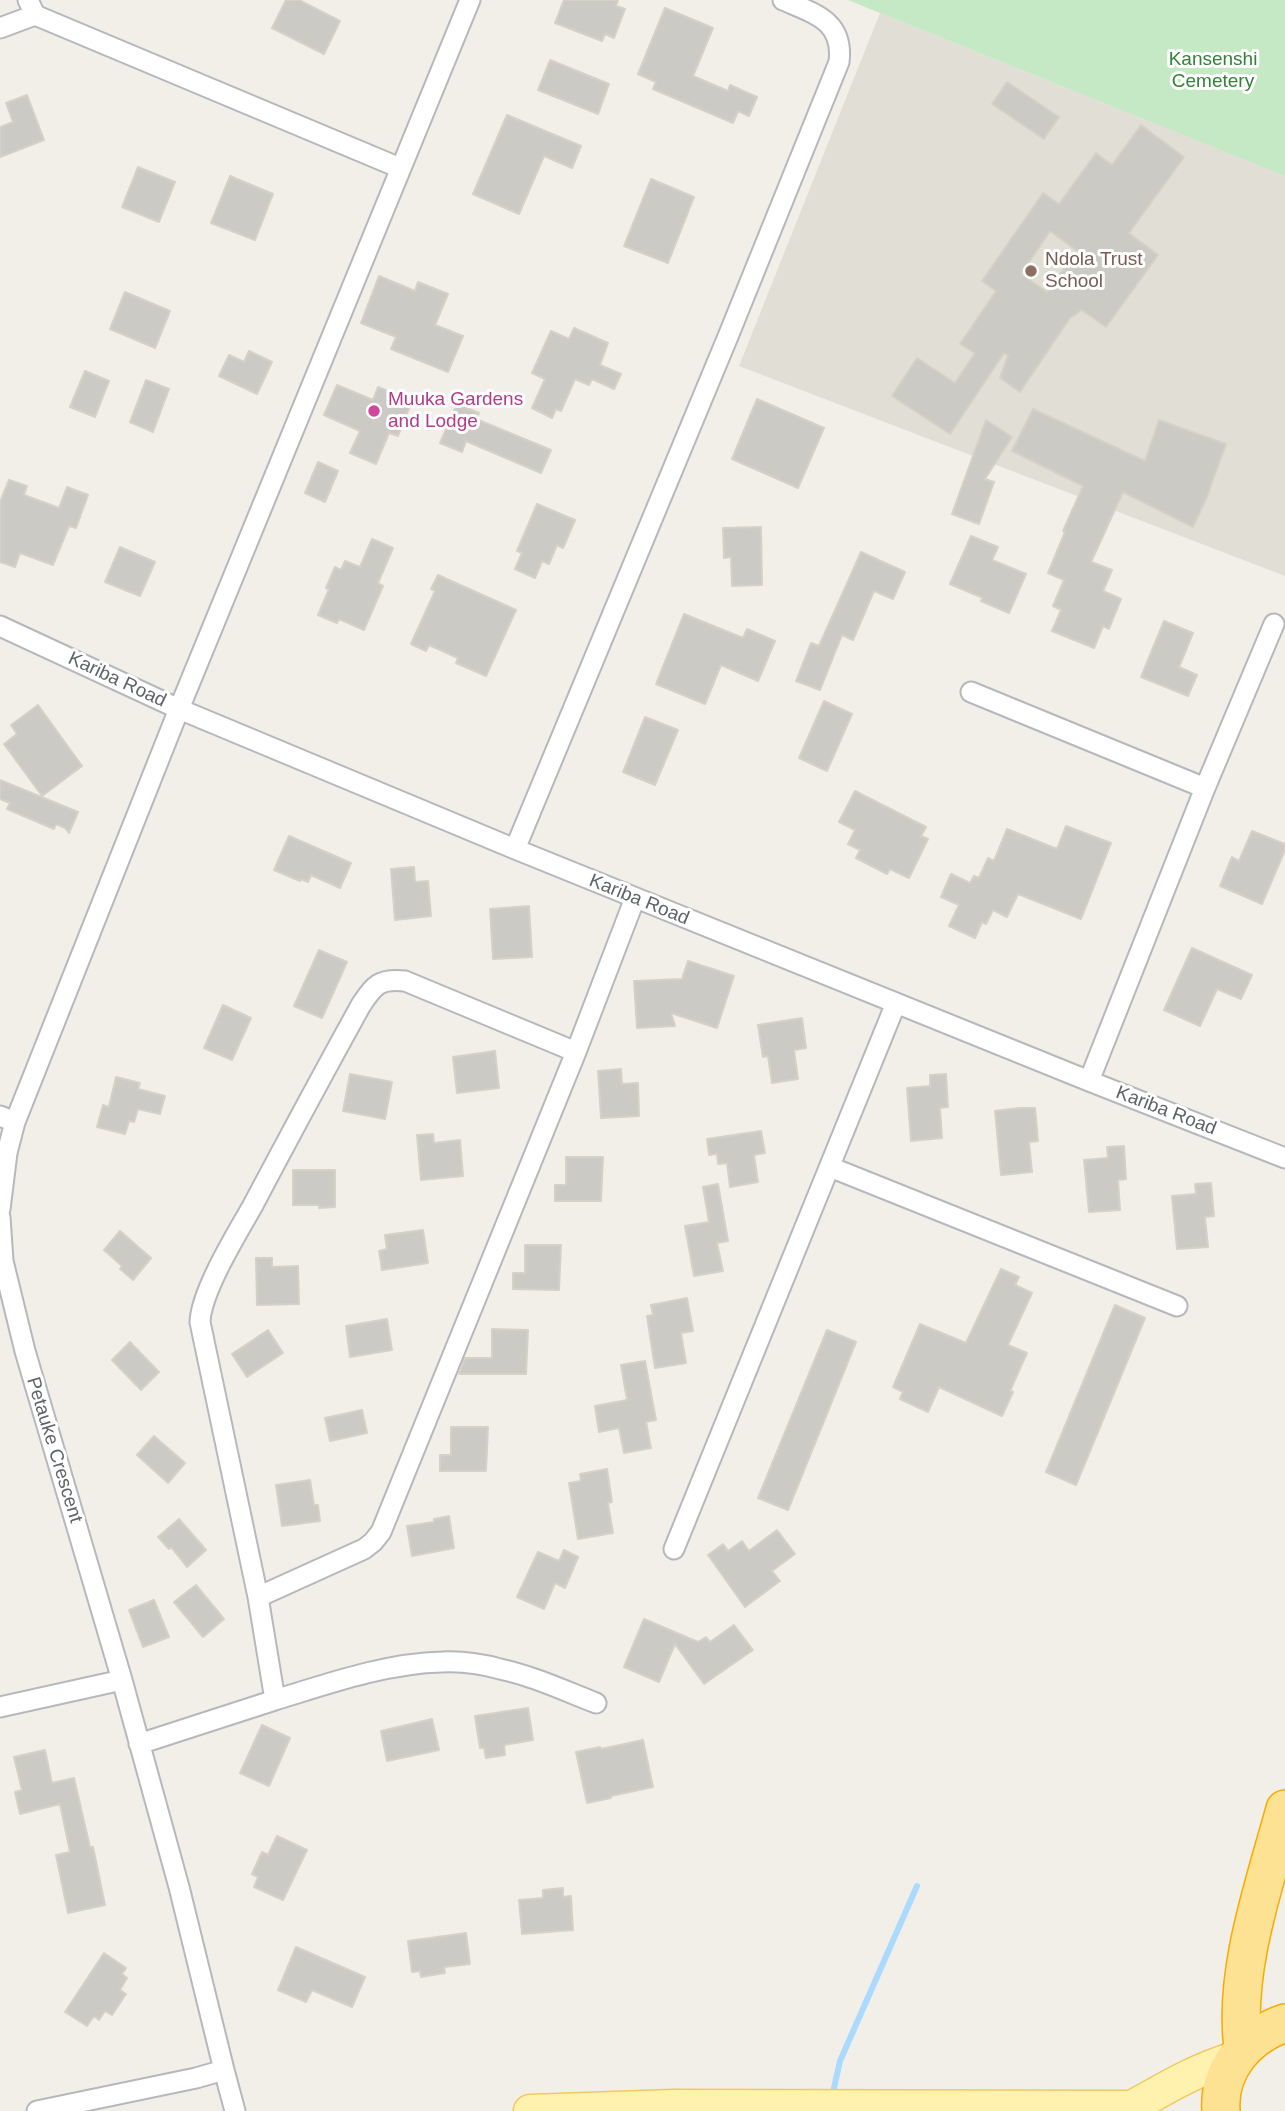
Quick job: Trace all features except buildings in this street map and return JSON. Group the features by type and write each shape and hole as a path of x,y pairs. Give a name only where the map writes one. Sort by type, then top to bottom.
{"highway":[{"path":"1239,2053 1246,1964 1285,1809"},
{"path":"1221,2111 1220,2101 1225,2079 1239,2053 1266,2030 1285,2023"}],"main road":[{"path":"530,2111 673,2106 1136,2109 1185,2076 1239,2053"}],"street":[{"path":"0,1209 7,1153 7,1119 179,709 470,0"},
{"path":"515,849 724,347 839,62 839,39 833,28 822,18 783,0"},
{"path":"0,28 32,7 400,168"},
{"path":"1089,1081 1274,624"},
{"name":"Kariba Road","path":"0,626 179,709 515,849 1285,1158"},
{"path":"971,692 1205,789"},
{"path":"258,1597 364,1549 381,1532 576,1052 635,898"},
{"path":"275,1700 258,1597 200,1322 200,1311 234,1238 361,1005 379,983 392,979 405,981 576,1052"},
{"path":"674,1549 896,1003"},
{"path":"830,1167 1177,1306"},
{"name":"Petauke Crescent","path":"0,1217 3,1261 25,1351 122,1680 179,1887 235,2111"},
{"path":"139,1744 328,1684 384,1670 442,1662 505,1669 596,1703"},
{"path":"0,1707 122,1680"},
{"path":"37,2111 225,2070"}],"shaded area":[{"name":"Ndola Trust School","path":"880,13 1285,176 1285,576 739,366"}],"green space":[{"name":"Kansenshi Cemetery","path":"848,0 1285,0 1285,176 880,13"}],"waterway":[{"path":"834,2088 840,2061 917,1886"}],"place":[{"name":"Ndola Trust School","path":"1031,271"},
{"name":"Muuka Gardens and Lodge","path":"374,411"}]}
